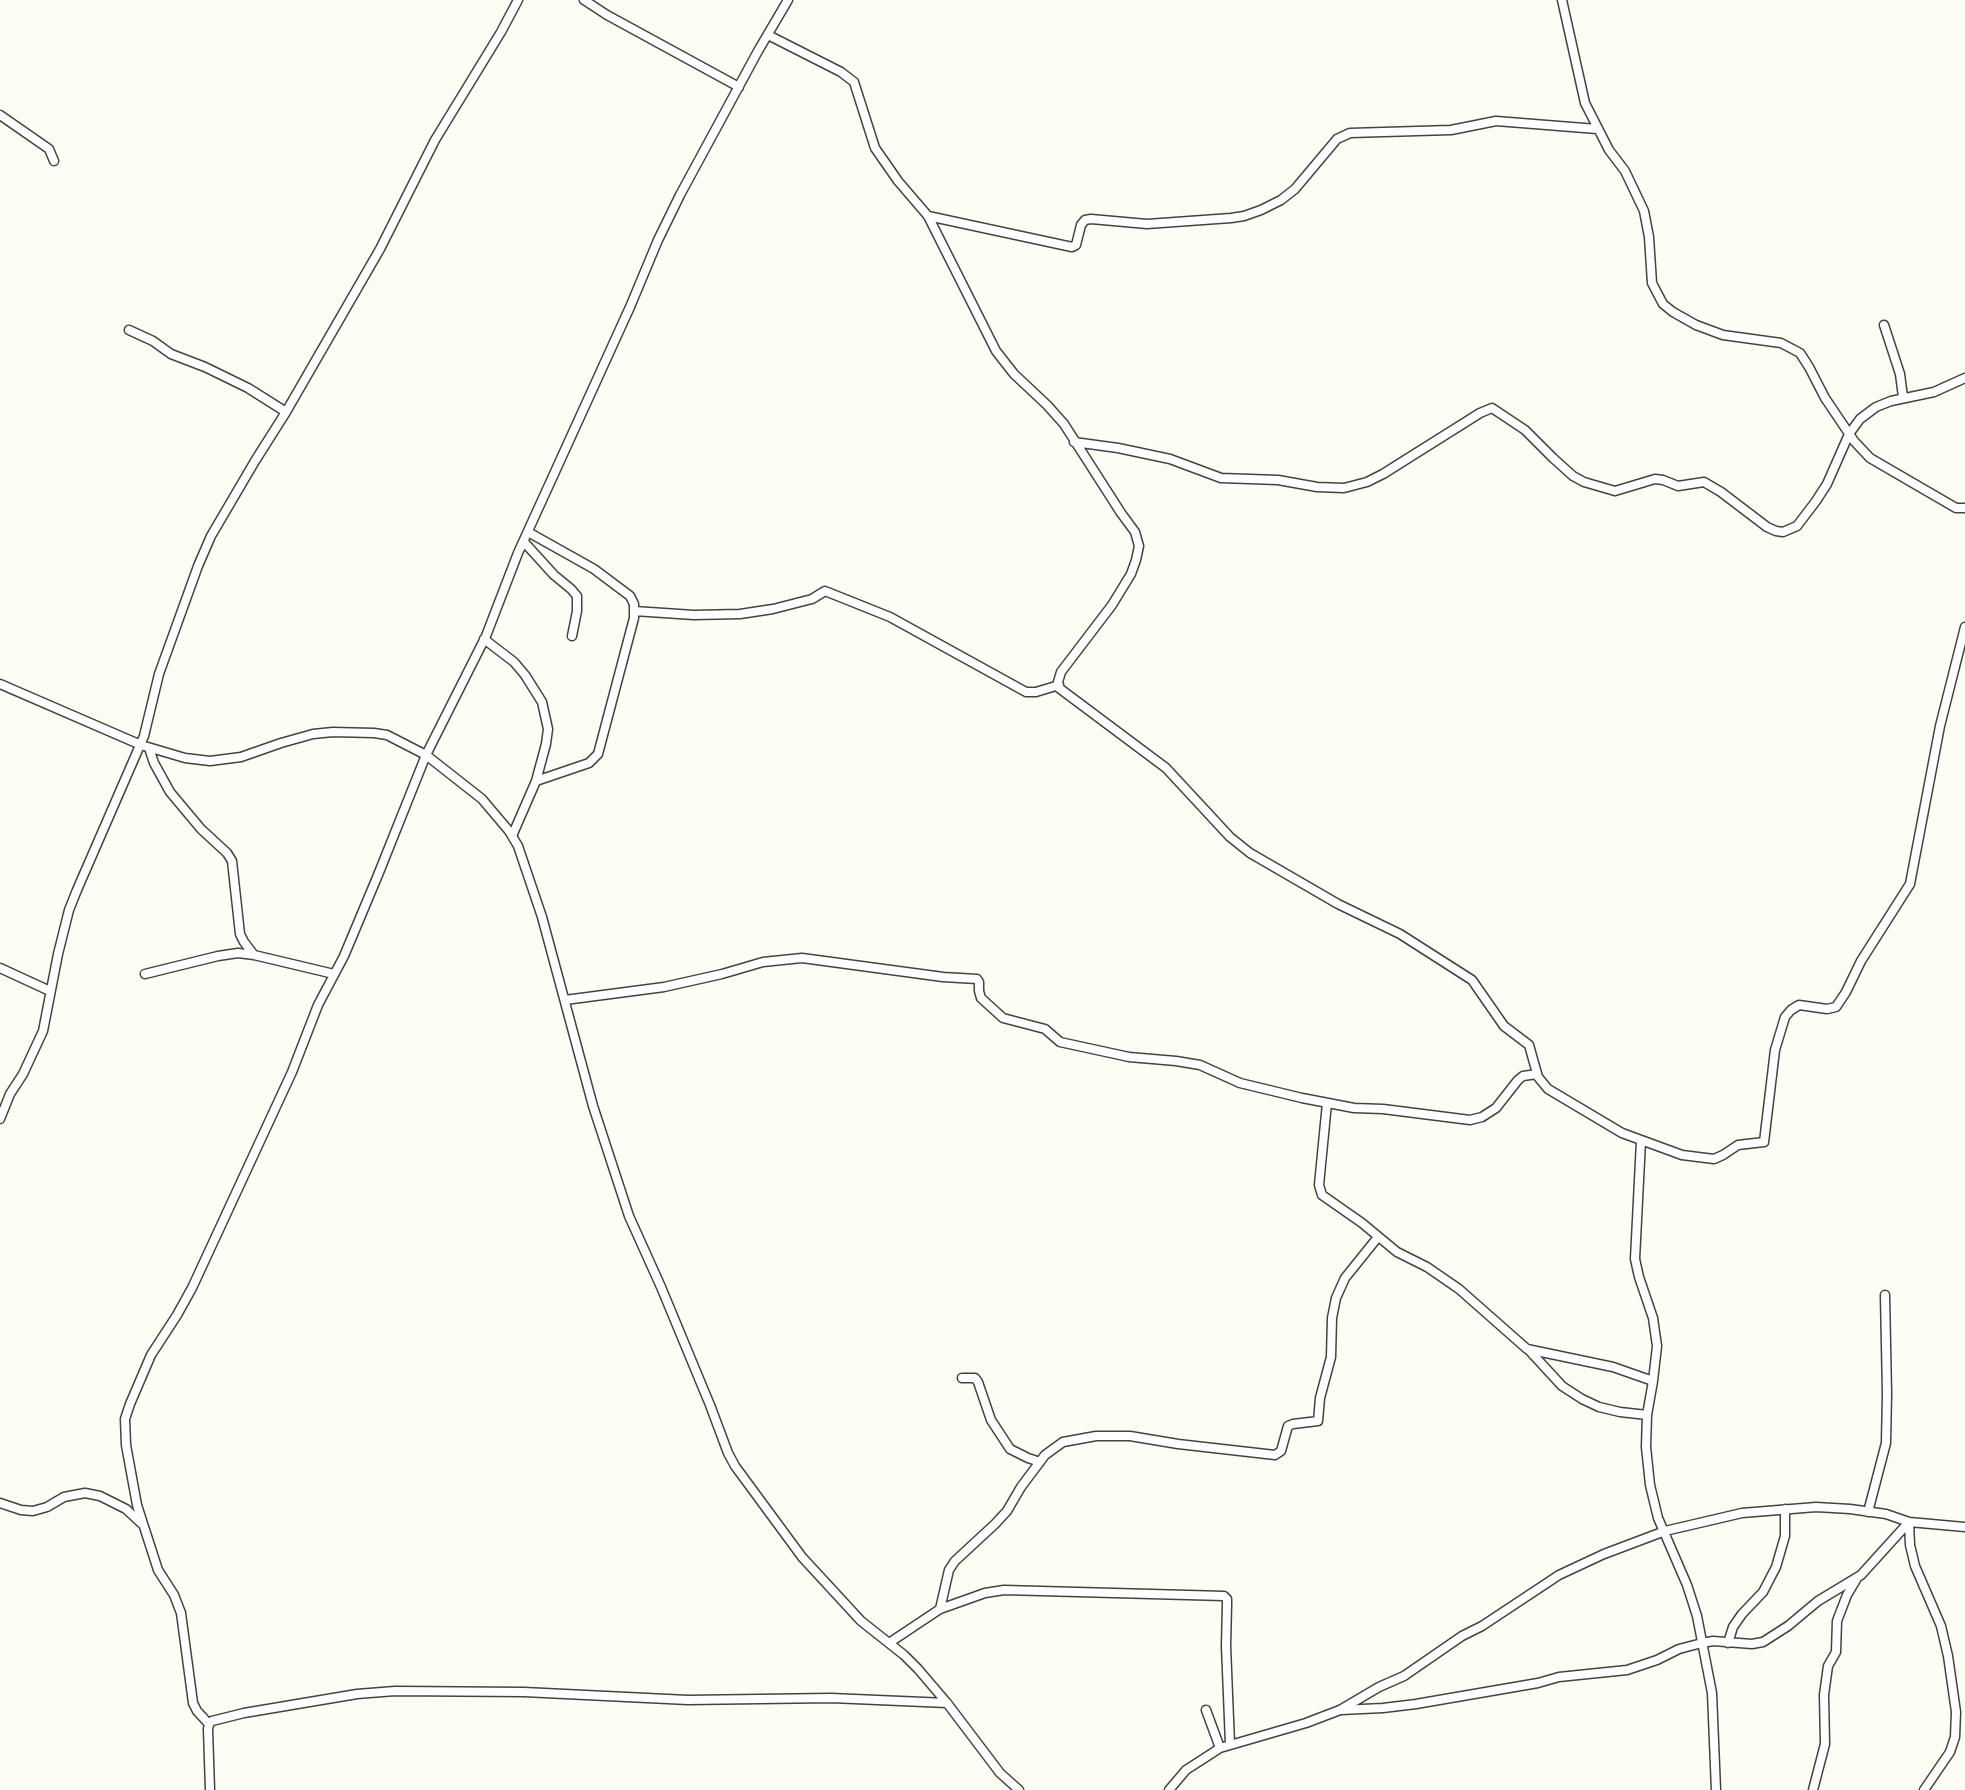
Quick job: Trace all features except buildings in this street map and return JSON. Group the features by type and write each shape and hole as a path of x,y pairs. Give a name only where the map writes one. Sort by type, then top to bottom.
{"street":[{"path":"254,955 240,934 232,861 170,792 145,746 144,736 159,674 201,558 217,525 286,412 380,249 444,125 518,0"},
{"path":"584,0 607,15 739,87"},
{"path":"210,1790 209,1724 197,1711 192,1700 182,1613 158,1570 142,1524 132,1485 126,1445 126,1419 130,1404 151,1355 177,1315 208,1256 292,1072 318,1005 378,874 426,755 484,639 528,532 658,240 680,195 788,0"},
{"path":"1562,0 1585,103 1609,150 1625,171 1644,211 1649,237 1652,283 1663,304 1696,325 1714,332 1746,340 1781,343 1800,353 1825,398 1862,450 1879,464 1956,508 1965,508"},
{"path":"768,35 841,72 854,82 875,148 898,182 927,216 996,351 1014,374 1064,424 1135,532 1139,546 1136,560 1125,585 1061,672 1058,678 1061,690 1166,768 1230,837 1250,853 1338,904 1400,934 1472,980 1504,1026 1529,1045 1541,1081 1558,1096 1622,1133 1683,1155 1714,1159 1738,1145 1764,1142 1775,1050 1785,1017 1799,1005 1827,1009 1836,1007 1861,961 1910,884 1940,726 1965,627"},
{"path":"0,115 44,144 53,154 54,161"},
{"path":"927,216 1072,247 1076,244 1083,222 1091,219 1147,224 1231,218 1261,210 1281,200 1295,189 1337,139 1350,133 1451,130 1496,121 1598,129"},
{"path":"1884,325 1900,374 1903,397"},
{"path":"129,330 153,341 171,354 205,367 248,388 286,412"},
{"path":"1074,442 1170,459 1221,478 1278,480 1317,487 1344,488 1367,482 1383,474 1480,413 1492,408 1525,430 1573,476 1584,482 1615,491 1654,479 1678,486 1704,482 1767,527 1783,532 1797,526 1816,501 1827,484 1849,434 1860,419 1875,407 1903,397 1934,392 1965,378"},
{"path":"528,532 594,569 630,596 634,604 623,660 598,754 589,763 536,781"},
{"path":"524,542 577,596 577,611 572,636"},
{"path":"634,611 694,615 740,614 812,600 825,591 899,622 1026,692 1036,692 1059,685"},
{"path":"484,639 514,662 525,675 542,702 548,729 536,781 512,836"},
{"path":"0,684 145,746 184,758 210,761 241,757 313,734 348,732 387,735 426,755 482,799 512,836 525,864 593,1106 629,1216 665,1296 735,1466 802,1557 861,1621 904,1655 947,1703 1000,1773 1019,1790"},
{"path":"0,1119 10,1094 23,1074 43,1031 58,954 77,890 145,746"},
{"path":"145,974 231,953 254,955 334,974"},
{"path":"565,1000 664,987 763,962 802,958 943,977 972,978 979,982 981,998 1003,1018 1045,1029 1060,1042 1129,1057 1200,1065 1240,1083 1327,1103 1470,1120 1482,1117 1496,1108 1523,1076 1537,1074"},
{"path":"0,968 50,991"},
{"path":"1327,1103 1321,1193 1397,1252 1459,1289 1527,1349 1562,1386 1599,1407 1647,1415"},
{"path":"1641,1141 1635,1260 1656,1330 1656,1363 1647,1415 1646,1447 1650,1485 1658,1518 1697,1616 1712,1693 1716,1790"},
{"path":"940,1609 950,1570 955,1561 1007,1511 1021,1487 1045,1455 1063,1442 1096,1436 1130,1436 1198,1447 1278,1454 1281,1451 1288,1426 1318,1421 1320,1398 1332,1357 1332,1318 1336,1298 1345,1278 1378,1237"},
{"path":"1868,1512 1886,1443 1885,1295"},
{"path":"1527,1349 1613,1366 1653,1381"},
{"path":"962,1378 975,1378 978,1382 991,1420 1010,1449 1040,1462"},
{"path":"0,1503 21,1510 33,1511 47,1507 64,1497 85,1493 100,1496 126,1509 142,1524"},
{"path":"1170,1790 1186,1770 1220,1748 1306,1723 1340,1710 1379,1687 1404,1676 1462,1636 1482,1626 1559,1575 1604,1554 1665,1531 1742,1513 1832,1507 1886,1514 1909,1522 1965,1527"},
{"path":"1728,1643 1733,1628 1742,1614 1763,1592 1776,1567 1785,1536 1785,1509"},
{"path":"1340,1710 1416,1704 1538,1683 1559,1677 1627,1670 1702,1642 1752,1644 1769,1640 1818,1601 1857,1578 1909,1522"},
{"path":"1909,1522 1910,1545 1916,1566 1941,1626 1956,1712 1955,1737 1950,1752 1924,1790"},
{"path":"1813,1790 1825,1744 1824,1695 1828,1668 1836,1652 1837,1621 1847,1595 1857,1578"},
{"path":"890,1643 940,1609 985,1593 1004,1590 1226,1597 1230,1744"},
{"path":"209,1724 217,1719 277,1707 357,1694 395,1691 524,1692 688,1700 874,1698 947,1703"},
{"path":"1206,1710 1220,1748"}]}
